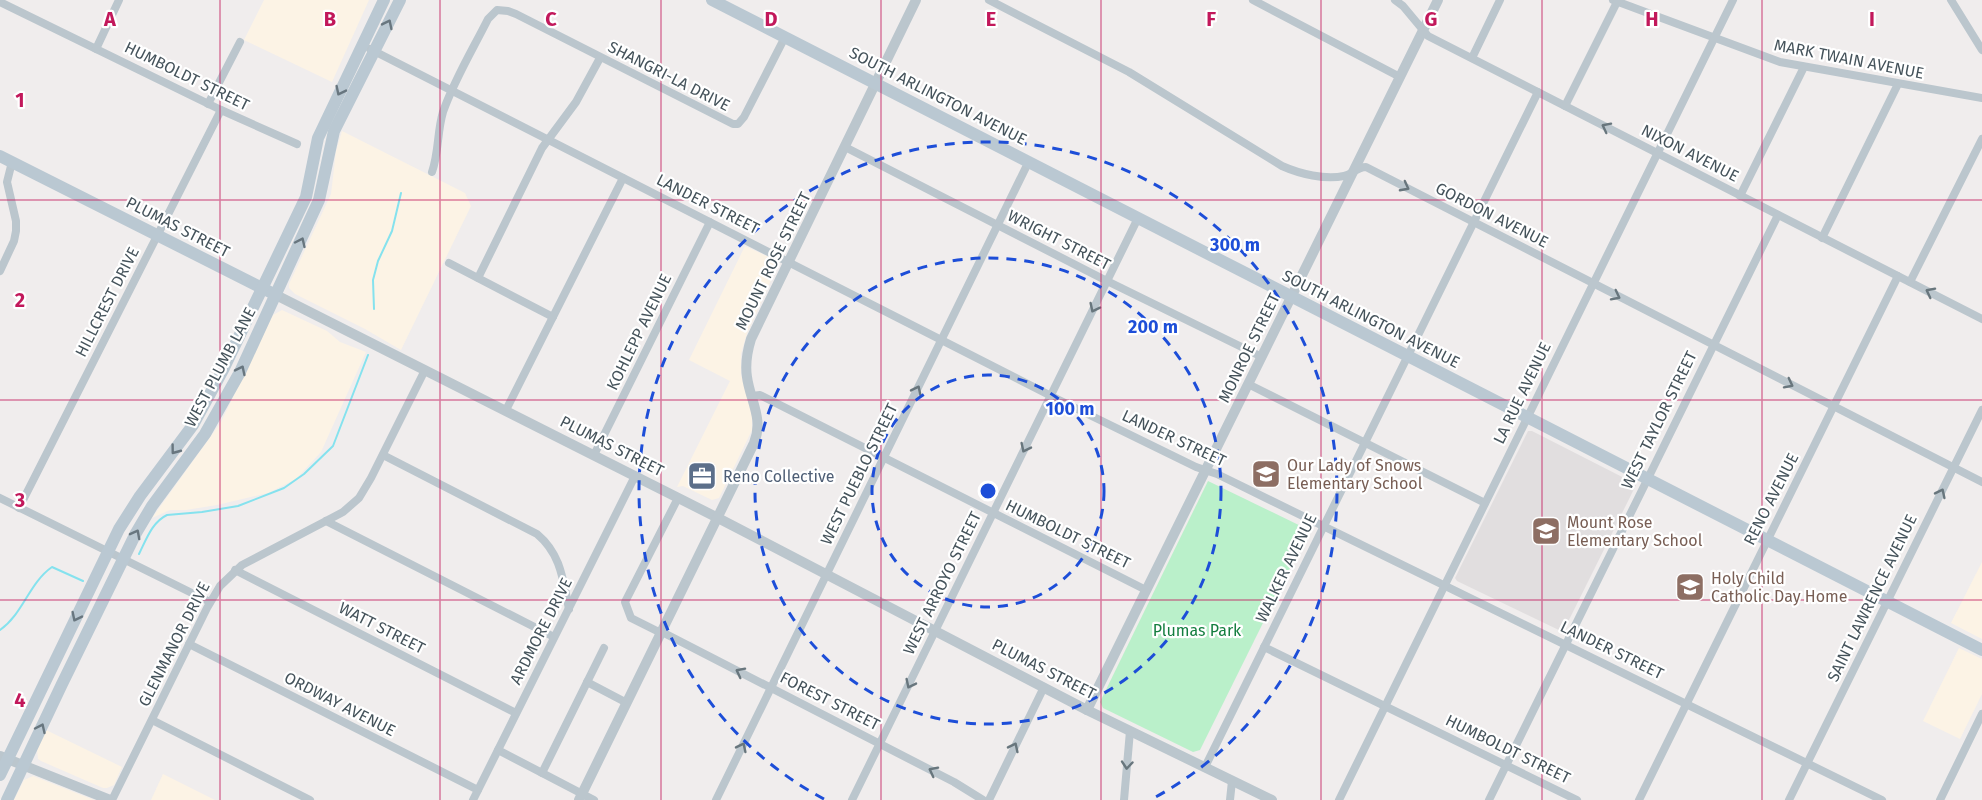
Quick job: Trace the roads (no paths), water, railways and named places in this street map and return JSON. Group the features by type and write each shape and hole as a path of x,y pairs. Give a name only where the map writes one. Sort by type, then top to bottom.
{"main road":[{"name":"WEST PLUMB LANE","path":"0,775 4,758 129,511 185,437 202,410 263,288 306,197 318,138 384,0"},
{"name":"WEST PLUMB LANE","path":"8,800 123,559 148,512 194,450 215,418 240,372 320,200 334,131 400,0"},
{"name":"SOUTH ARLINGTON AVENUE","path":"712,0 1982,650"},
{"name":"PLUMAS STREET","path":"0,156 276,296"}],"street":[{"path":"96,49 119,0"},
{"name":"MOUNT ROSE STREET","path":"581,797 757,436 758,415 746,368 754,330 916,0"},
{"name":"GORDON AVENUE","path":"989,0 1129,72 1263,156 1290,170 1307,175 1338,176 1366,167 1982,482"},
{"path":"1252,0 1400,77"},
{"name":"NIXON AVENUE","path":"1395,0 1403,6 1428,36 1982,319"},
{"name":"MONROE STREET","path":"1087,710 1437,0"},
{"path":"1472,58 1500,0"},
{"name":"LA RUE AVENUE","path":"1339,800 1733,0"},
{"path":"1951,0 1982,50"},
{"path":"1565,106 1615,1"},
{"name":"MARK TWAIN AVENUE","path":"1615,1 1715,37 1764,58 1982,98"},
{"name":"HUMBOLDT STREET","path":"0,2 208,104 297,144"},
{"name":"SHANGRI-LA DRIVE","path":"453,91 489,19 497,10 508,11 730,123 738,124 744,117 785,37"},
{"path":"208,104 240,42"},
{"name":"LANDER STREET","path":"362,45 1051,396 1205,471 1217,474 1882,800"},
{"path":"478,278 548,139 576,102 600,58"},
{"path":"1740,196 1804,67"},
{"path":"1822,238 1898,84"},
{"path":"432,172 438,152 441,121 453,91"},
{"name":"WALKER AVENUE","path":"1205,767 1538,92"},
{"name":"HILLCREST DRIVE","path":"20,508 221,110"},
{"path":"1910,282 1982,139"},
{"name":"WRIGHT STREET","path":"845,147 1107,281 1262,357"},
{"name":"WEST PUEBLO STREET","path":"716,800 1029,161"},
{"path":"0,270 14,241 16,231 7,182 12,162"},
{"path":"506,410 623,178"},
{"name":"WEST TAYLOR STREET","path":"1489,800 1778,215"},
{"name":"WEST ARROYO STREET","path":"852,800 1138,218"},
{"name":"KOHLEPP AVENUE","path":"594,455 710,222"},
{"path":"449,262 554,317"},
{"name":"RENO AVENUE","path":"1639,800 1898,276"},
{"name":"PLUMAS STREET","path":"276,296 718,518 1087,710 1272,800"},
{"name":"GLENMANOR DRIVE","path":"111,800 220,586 235,570 250,560 343,512 359,498 425,370"},
{"path":"1248,384 1485,503"},
{"name":"HUMBOLDT STREET","path":"752,396 760,395 1146,590"},
{"name":"SAINT LAWRENCE AVENUE","path":"1789,800 1982,410"},
{"path":"382,455 537,534 549,545 557,559 568,609"},
{"name":"ARDMORE DRIVE","path":"473,800 635,476"},
{"path":"0,498 210,602"},
{"name":"FOREST STREET","path":"678,498 625,602 631,618 880,743 983,800"},
{"path":"326,521 554,637"},
{"name":"WATT STREET","path":"235,570 516,713"},
{"name":"ORDWAY AVENUE","path":"189,644 478,790"},
{"name":"HUMBOLDT STREET","path":"1264,647 1577,800"},
{"path":"542,773 603,648"},
{"path":"587,682 627,703"},
{"path":"989,800 1044,687"},
{"path":"1940,800 1982,714"},
{"path":"152,720 310,800"},
{"path":"1124,800 1130,731"},
{"path":"498,750 581,797 594,800"},
{"path":"4,758 111,800"},
{"path":"1230,800 1232,781"}],"waterway":[{"path":"374,309 373,280 378,261 392,231 401,193"},
{"path":"139,554 153,527 167,515 238,506 284,488 304,474 333,446 368,355"},
{"path":"0,630 15,616 37,581 52,567 83,581"}],"place":[{"name":"Our Lady of Snows Elementary School","path":"1266,474"},
{"name":"Reno Collective","path":"702,476"},
{"name":"Mount Rose Elementary School","path":"1546,531"},
{"name":"Holy Child Catholic Day Home","path":"1690,587"}],"park label":[{"name":"Plumas Park","path":"1197,630"}]}
